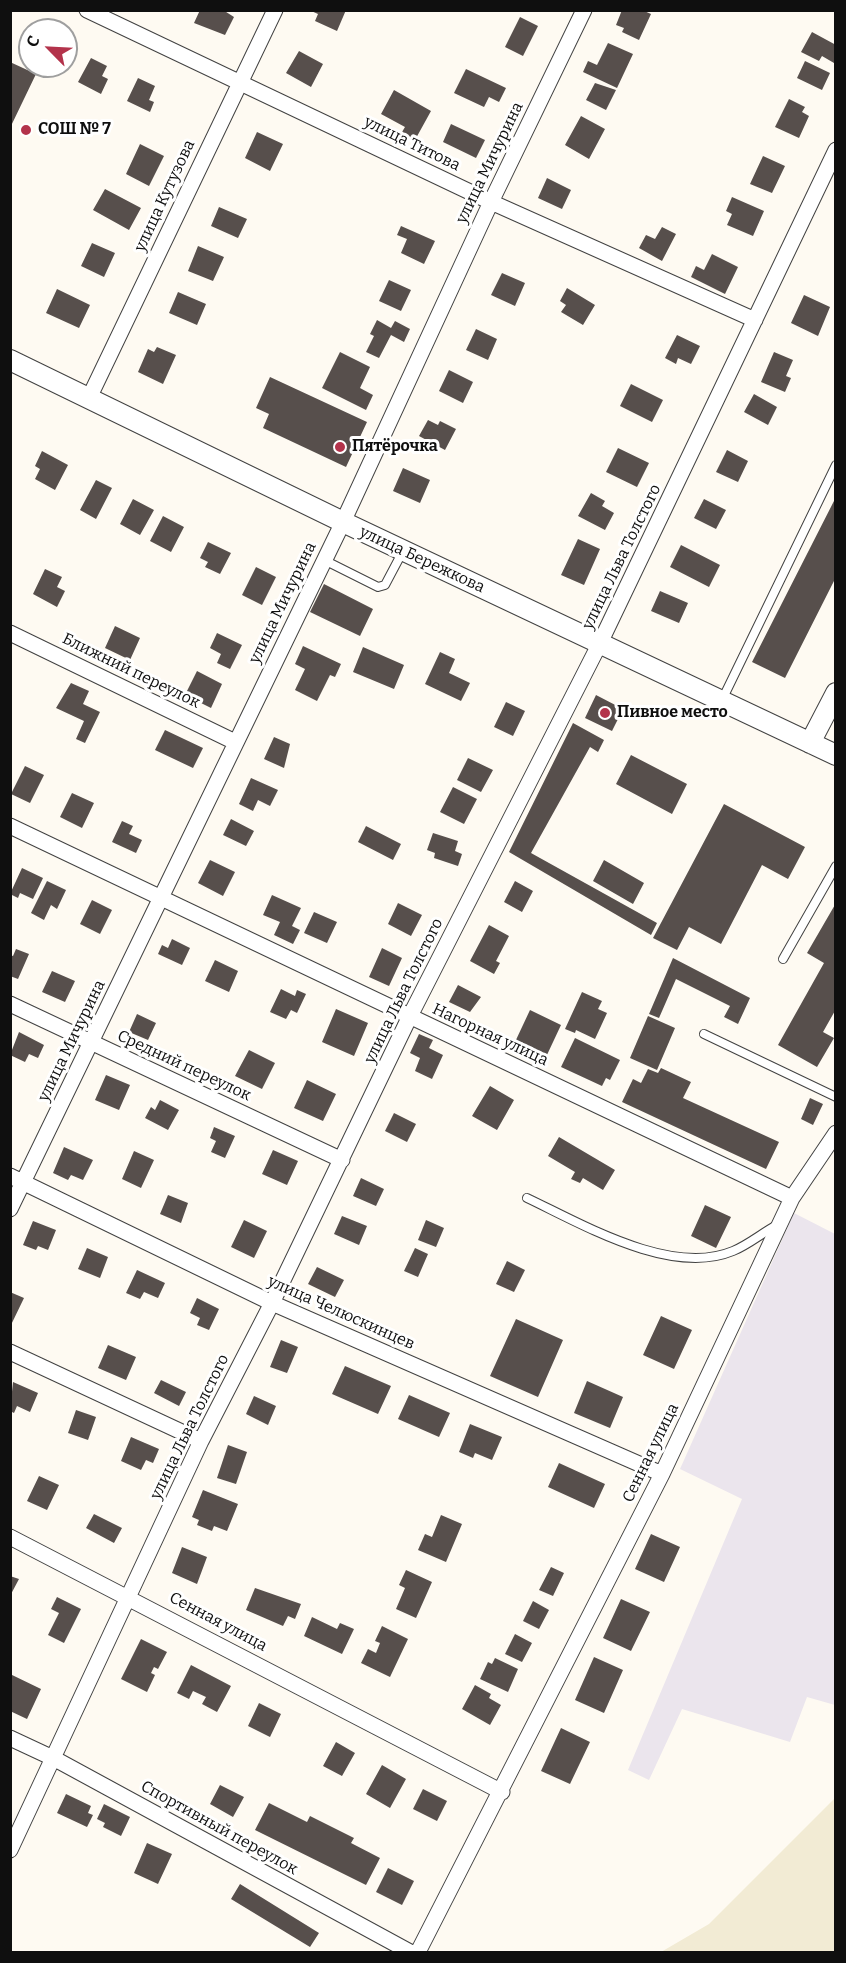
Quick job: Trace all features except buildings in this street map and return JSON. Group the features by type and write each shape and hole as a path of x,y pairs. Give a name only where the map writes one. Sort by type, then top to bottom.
{"street":[{"name":"улица Титова","path":"87,10 491,202 755,320"},
{"name":"улица Кутузова","path":"89,398 275,10"},
{"name":"улица Мичурина","path":"10,1209 17,1179 90,1042 162,898 235,741 343,522 491,202 584,10"},
{"name":"улица Льва Толстого","path":"10,1850 55,1759 201,1441 272,1303 410,1016 600,644 836,150"},
{"name":"улица Бережкова","path":"10,360 403,551 836,755"},
{"name":"Ближний переулок","path":"10,633 235,741"},
{"path":"810,743 836,693"},
{"name":"Нагорная улица","path":"10,826 792,1197"},
{"name":"Средний переулок","path":"10,1004 342,1160"},
{"name":"Сенная улица","path":"418,1953 662,1474 792,1197 836,1134"},
{"name":"улица Челюскинцев","path":"17,1179 272,1303 662,1474"},
{"path":"10,1352 201,1441"},
{"name":"Сенная улица","path":"10,1536 502,1792"},
{"name":"Спортивный переулок","path":"10,1738 55,1759 410,1953"}],"lane":[{"path":"721,701 836,465"},
{"path":"324,560 378,587 385,585 403,551"},
{"path":"783,959 836,866"},
{"path":"704,1034 836,1097"},
{"path":"527,1198 622,1242 684,1257 711,1256 732,1251 780,1223"}],"shaded area":[{"path":"794,1213 835,1234 835,1705 807,1697 790,1742 682,1709 649,1780 628,1770 742,1499 680,1469"},
{"path":"835,1798 835,1952 661,1952 709,1924"}],"place":[{"name":"СОШ № 7","path":"26,130"},
{"name":"Пятёрочка","path":"340,447"},
{"name":"Пивное место","path":"605,713"}]}
